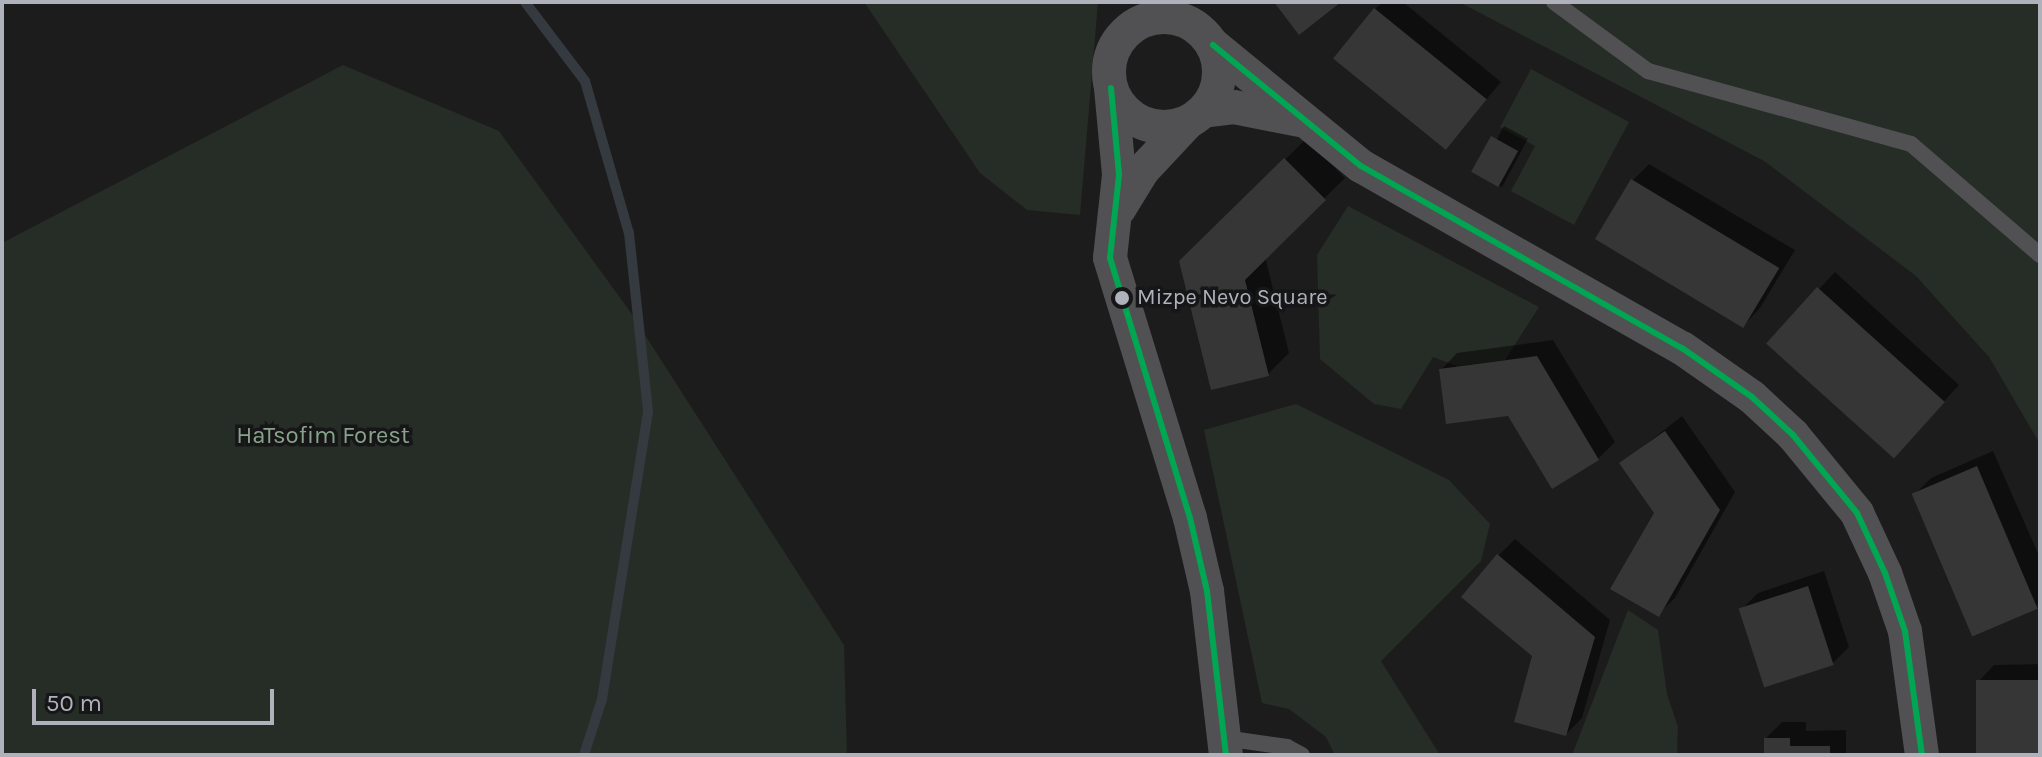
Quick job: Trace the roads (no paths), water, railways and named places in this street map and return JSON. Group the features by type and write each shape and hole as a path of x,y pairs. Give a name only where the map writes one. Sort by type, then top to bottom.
{"street":[{"path":"1126,2 1113,51 1111,88 1119,143 1110,258 1117,292 1166,438 1207,591 1225,746"},
{"path":"1113,51 1138,23 1182,12 1213,45 1361,166 1682,348 1752,397 1793,435 1857,513 1885,573 1905,631 1922,755"},
{"path":"1112,220 1143,170 1195,116 1219,79 1213,45"},
{"path":"1111,88 1120,105 1150,125 1234,107 1307,121"}],"lane":[{"path":"1554,2 1648,71 1911,144 2040,255"},
{"path":"1225,746 1287,747 1302,755"}],"waterway":[{"path":"525,2 585,81 629,233 648,412 602,699 584,755"}],"place":[{"name":"Mizpe Nevo Square","path":"1122,298"}],"park label":[{"name":"HaTsofim Forest","path":"323,436"}]}
